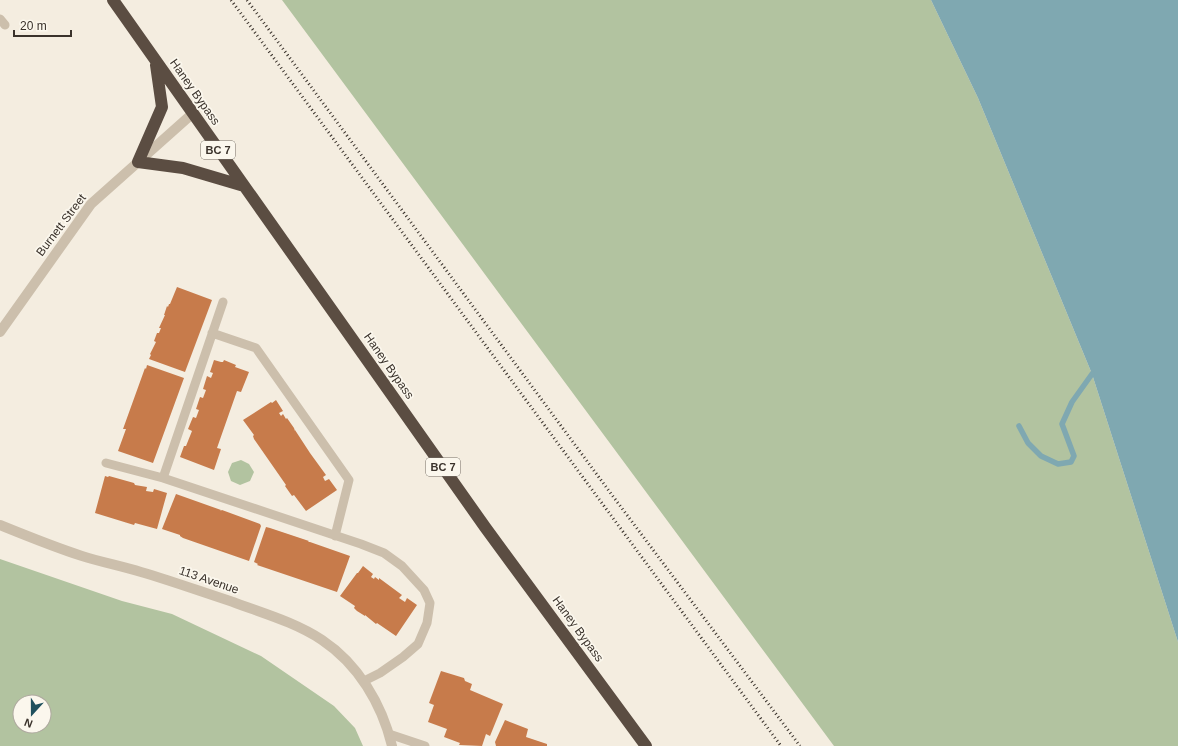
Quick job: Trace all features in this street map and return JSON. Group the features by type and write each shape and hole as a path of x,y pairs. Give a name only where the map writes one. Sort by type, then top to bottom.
{"highway":[{"name":"Haney Bypass","path":"113,0 192,114 486,527 646,746"},
{"path":"155,61 162,107 138,162 183,168 244,186"}],"street":[{"name":"Burnett Street","path":"0,332 91,204 192,114"},
{"name":"113 Avenue","path":"0,525 66,551 179,584 285,621 322,640 340,655 364,681 378,707 389,734 392,746"}],"lane":[{"path":"162,478 223,302"},
{"path":"212,333 256,348 349,480 335,536"},
{"path":"106,463 162,478 361,544 384,553 402,566 424,590 430,603 427,623 418,644 403,657 380,673 364,681"},
{"path":"389,734 424,746"}],"green space":[{"path":"282,0 931,0 978,98 1092,374 1178,642 1178,746 834,746"},
{"path":"241,460 249,464 254,472 250,481 240,485 231,481 228,472 232,463"},
{"path":"0,559 122,601 172,614 261,656 334,706 355,728 363,746 0,746"}],"water":[{"path":"931,0 1178,0 1178,642 1092,374 978,98"}],"building":[{"path":"177,287 212,300 185,372 149,359 156,342 154,341 157,333 159,333 161,328 159,328 167,306 168,307 170,304"},
{"path":"214,360 223,362 224,360 236,365 235,367 249,372 241,392 237,391 217,448 221,449 214,470 180,457 192,431 188,429 193,417 196,418 199,410 196,409 200,397 203,398 206,390 203,389 207,376 211,378 213,373 210,372"},
{"path":"147,365 184,378 153,463 118,451 126,429 123,429"},
{"path":"276,400 283,411 279,413 281,416 283,414 286,419 287,418 326,475 323,477 325,481 329,479 337,490 306,511 285,486 286,485 254,439 254,435 243,420"},
{"path":"105,476 147,487 146,491 153,492 154,489 167,493 157,529 135,523 134,525 95,513"},
{"path":"176,494 221,510 220,511 222,510 260,524 261,526 249,561 162,529"},
{"path":"266,527 350,556 337,592 257,565 258,564 254,562"},
{"path":"363,566 373,574 371,577 374,579 375,577 379,580 379,578 402,595 399,598 405,602 407,598 417,605 396,636 357,611 354,608 355,606 340,596"},
{"path":"441,671 464,678 465,681 472,684 470,690 503,704 490,736 486,734 482,746 459,745 460,743 444,737 447,729 428,722 434,705 429,703"},
{"path":"505,720 528,729 526,737 547,744 547,746 496,746 495,742"}],"waterway":[{"path":"1019,426 1028,443 1041,456 1058,464 1071,462 1074,456 1062,424 1072,402 1092,374"}],"railway":[{"path":"231,0 781,746"},
{"path":"247,0 612,495 800,746"}]}
